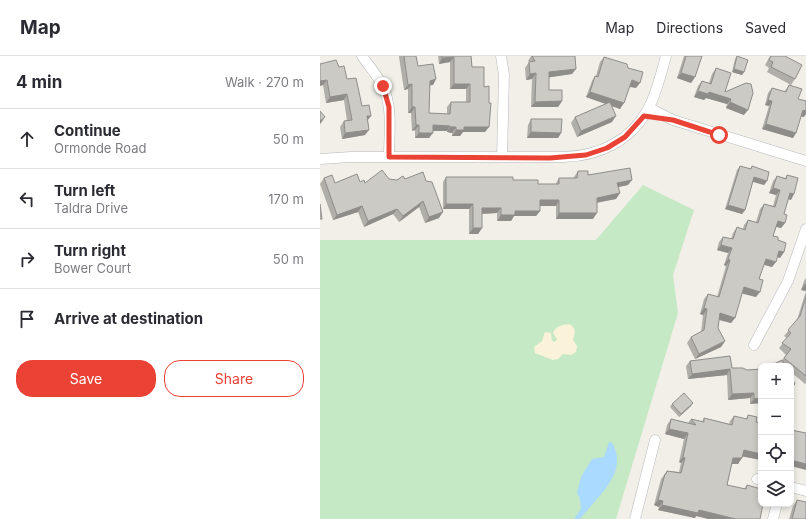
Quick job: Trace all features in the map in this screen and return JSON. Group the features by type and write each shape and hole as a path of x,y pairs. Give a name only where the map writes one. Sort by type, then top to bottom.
{"street":[{"path":"362,56 383,86 387,96 389,107 389,157"},
{"path":"501,56 504,75 502,156"},
{"path":"320,159 502,156 564,157 586,155 607,148 625,137 647,112 666,56"},
{"path":"647,112 806,161"},
{"path":"754,345 788,281 806,229"},
{"path":"635,519 655,440"},
{"path":"794,488 806,490"},
{"path":"773,519 776,507"}],"green space":[{"path":"643,185 694,210 673,275 678,313 616,519 320,519 320,240 596,240"}],"sand":[{"path":"569,324 573,327 575,333 573,340 577,346 576,352 571,355 563,354 558,359 553,360 535,353 534,347 542,341 545,332 551,333 552,341 555,342 557,339 553,333 554,331 560,326"}],"water":[{"path":"609,442 612,443 616,454 617,464 614,474 609,484 580,519 574,519 581,509 580,499 577,493 581,477 592,459 604,457"}],"building":[{"path":"404,56 416,56 418,66 433,64 436,79 430,81 429,113 450,114 451,102 470,102 470,84 454,84 454,57 442,58 442,56 471,56 472,67 484,67 484,87 489,86 489,103 491,103 489,127 464,127 464,130 456,130 456,127 433,125 433,133 419,133 419,125 416,125 415,107 412,107 412,84 408,85"},
{"path":"532,56 575,56 576,69 549,72 549,90 562,90 562,101 535,102 536,73 530,74 529,62 535,61"},
{"path":"686,56 702,56 695,77 681,73"},
{"path":"737,56 748,60 744,72 734,69"},
{"path":"771,56 785,56 802,65 795,79 771,67 773,62 769,60"},
{"path":"604,57 627,64 628,68 643,72 640,83 632,80 624,103 590,92 595,76 598,77"},
{"path":"336,60 339,67 344,66 347,79 356,78 362,106 369,105 371,116 367,116 369,130 345,133 344,121 352,120 347,94 330,97 327,80 320,81 320,64"},
{"path":"716,68 731,73 725,92 746,83 751,84 753,93 748,110 730,102 731,99 709,92 708,94 698,91 702,81 711,84"},
{"path":"789,85 802,89 798,99 806,101 806,111 803,110 796,133 766,124 772,101 768,100 772,88 786,92"},
{"path":"610,102 616,116 581,131 575,117"},
{"path":"320,111 325,117 320,121"},
{"path":"531,119 562,119 561,133 531,132"},
{"path":"740,166 751,169 752,166 769,172 767,181 754,177 745,210 728,205"},
{"path":"630,168 632,180 617,183 620,193 597,198 597,213 559,213 559,200 540,200 540,211 515,211 515,215 501,215 501,208 482,208 482,228 473,228 473,204 446,204 446,177 513,177 513,180 538,180 538,184 559,184 559,178 577,178 578,171 588,171 588,175"},
{"path":"382,170 389,179 397,180 403,176 405,179 423,172 426,181 432,182 443,212 429,217 423,201 403,216 397,209 368,221 362,206 337,215 324,178 332,175 335,183 357,174 360,182 364,180 365,183"},
{"path":"787,175 798,178 794,194 790,193 784,214 787,215 785,223 778,221 773,236 778,237 778,240 786,243 784,252 779,251 776,262 766,259 759,279 763,280 760,292 744,287 735,318 720,313 718,328 725,341 699,354 691,337 704,330 707,309 704,308 708,294 719,297 730,260 728,259 732,248 721,245 723,237 733,239 737,227 745,230 748,220 758,223 764,204 775,207 780,190 773,188 777,176 786,179"},
{"path":"320,204 322,219 320,219"},
{"path":"806,297 806,376 794,366 794,363 790,363 784,358 791,349 782,343 791,333 788,330 800,316"},
{"path":"730,356 732,368 743,368 747,370 758,369 758,398 754,399 754,393 732,394 730,369 692,374 690,361"},
{"path":"782,360 784,363 776,363"},
{"path":"684,393 693,403 681,414 672,404"},
{"path":"748,415 757,417 758,453 744,450 742,458 733,458 727,485 746,489 747,485 758,488 758,507 762,507 760,519 736,519 699,510 698,513 662,505 663,501 658,500 665,474 667,471 681,473 685,458 683,457 688,433 669,429 671,419 696,425 691,419 704,422 704,418 732,425 734,416 747,419"},
{"path":"794,431 806,433 806,464 794,461"},
{"path":"797,500 806,502 806,519 792,519"}],"route":[{"path":"383,86 389,107 389,157 574,157 597,152 607,148 625,137 644,116 673,120 719,135"}]}
